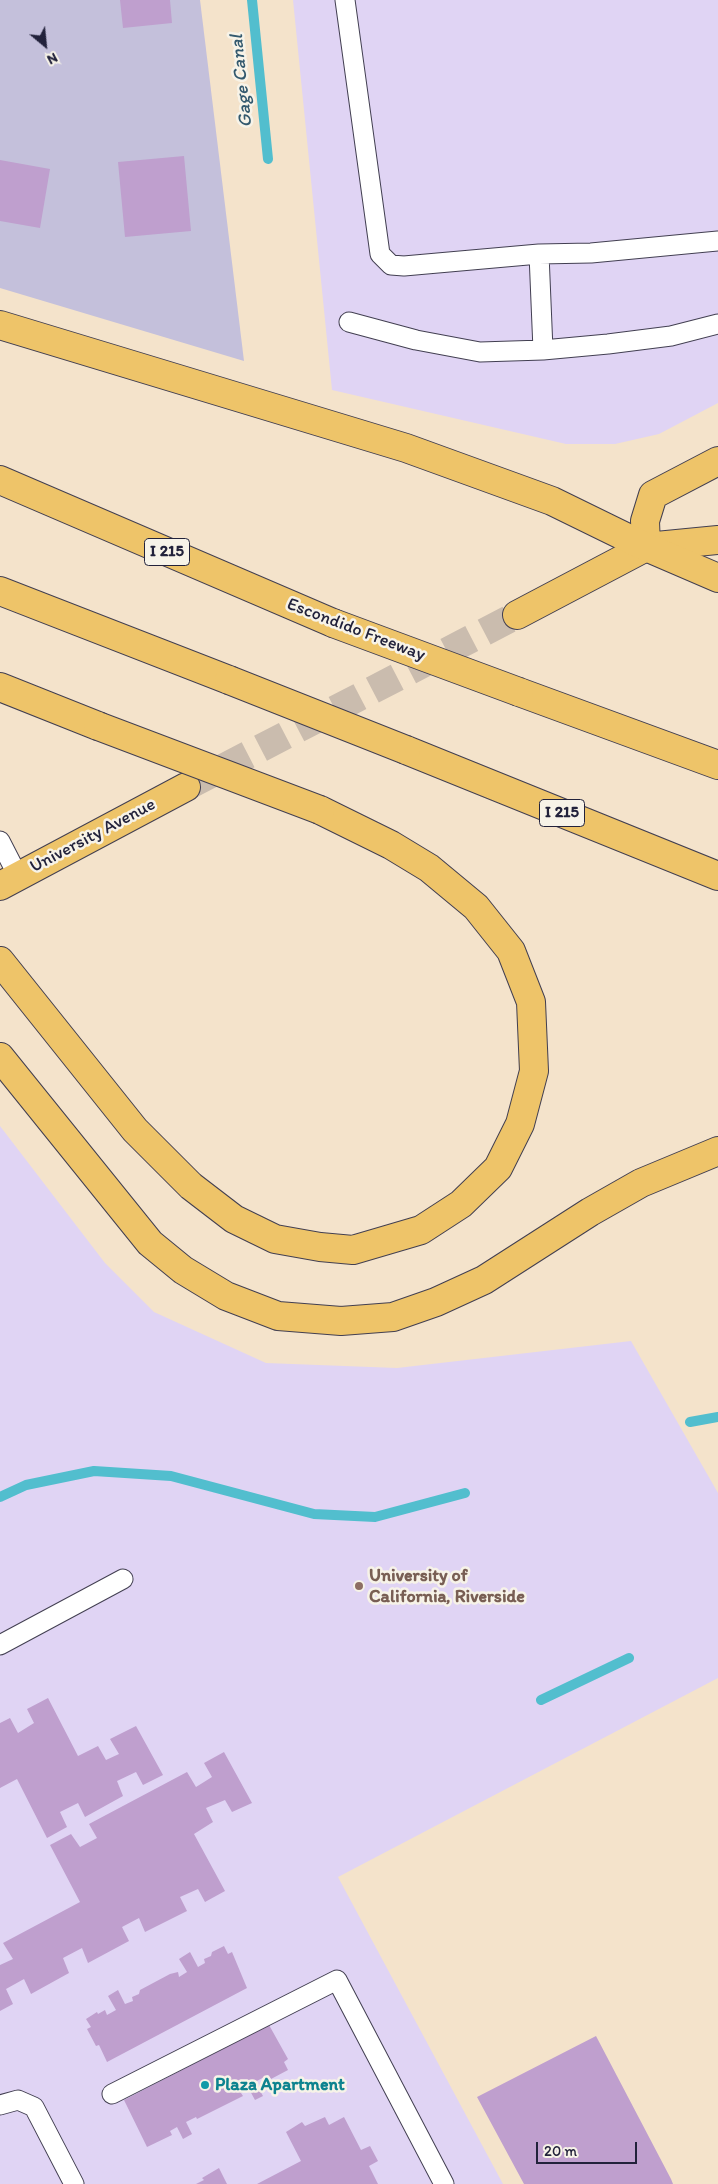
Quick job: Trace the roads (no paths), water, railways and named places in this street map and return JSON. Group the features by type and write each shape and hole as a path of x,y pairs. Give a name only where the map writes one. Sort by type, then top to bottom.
{"main road":[{"path":"0,325 406,448 552,501 646,547 718,578"},
{"path":"646,547 646,521 653,495 718,461"},
{"name":"Escondido Freeway","path":"0,480 334,623 718,765"},
{"path":"517,615 646,547 718,540"},
{"name":"I 215","path":"0,592 406,750 718,876"},
{"path":"0,687 320,810 391,845 429,868 476,906 511,951 531,1002 534,1071 520,1124 498,1168 461,1204 421,1230 353,1250 276,1239 234,1219 191,1186 136,1130 0,961"},
{"name":"University Avenue","path":"9,881 186,787"},
{"path":"0,1057 150,1243 183,1270 226,1296 278,1316 341,1321 393,1317 436,1302 484,1280 590,1212 641,1183 718,1151"}],"lane":[{"path":"345,0 380,254 391,265 404,266 539,254 591,253 718,241"},
{"path":"539,254 543,350"},
{"path":"349,322 416,340 480,352 543,350 671,336 718,324"},
{"path":"0,841 9,881"},
{"path":"0,1645 123,1579"},
{"path":"112,2094 337,1980 381,2060 444,2184"},
{"path":"0,2105 18,2100 34,2107 74,2184"}],"waterway":[{"name":"Gage Canal","path":"252,0 268,159"},
{"path":"690,1422 718,1417"},
{"path":"0,1497 26,1485 94,1471 171,1476 314,1514 375,1517 465,1493"},
{"path":"541,1700 629,1658"}],"tunnel":[{"path":"186,787 517,615"}],"place":[{"name":"University of California, Riverside","path":"359,1586"},
{"name":"Plaza Apartment","path":"205,2085"}]}
